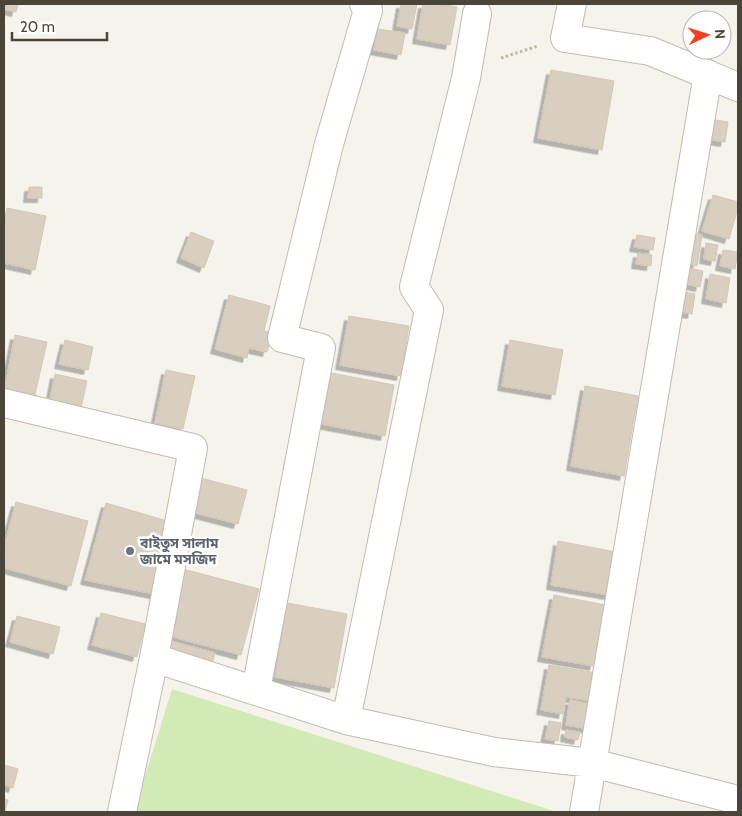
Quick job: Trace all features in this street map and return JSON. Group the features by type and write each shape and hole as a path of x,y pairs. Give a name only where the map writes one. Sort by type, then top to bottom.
{"street":[{"path":"256,690 321,348 282,338 329,144 368,10 364,4"},
{"path":"572,4 565,38 650,51 738,87"},
{"path":"346,720 429,310 414,287 466,78 477,14"},
{"path":"584,812 708,74"},
{"path":"4,403 193,448 154,658 122,812"},
{"path":"154,658 346,720 494,752 592,763 738,800"}],"path":[{"path":"466,78 506,56 565,38"}],"green space":[{"path":"172,689 557,812 134,812"}],"building":[{"path":"4,4 18,4 16,12 4,9"},
{"path":"401,4 417,4 412,29 397,26"},
{"path":"423,4 457,7 450,45 417,39"},
{"path":"377,29 405,33 401,55 374,50"},
{"path":"551,70 614,81 602,150 538,138"},
{"path":"704,118 728,122 725,142 700,138"},
{"path":"29,187 42,187 42,198 28,198"},
{"path":"713,195 738,202 729,239 702,231"},
{"path":"7,208 46,216 35,270 4,263 4,225"},
{"path":"684,231 702,235 697,266 678,262"},
{"path":"191,232 214,241 204,268 181,258"},
{"path":"637,235 655,238 653,250 634,247"},
{"path":"706,243 718,245 715,261 704,259"},
{"path":"723,250 738,252 735,269 720,266"},
{"path":"638,253 652,255 651,266 636,264"},
{"path":"684,267 703,271 700,287 681,283"},
{"path":"710,274 730,278 726,303 706,299"},
{"path":"672,290 695,294 692,314 669,310"},
{"path":"229,295 270,306 264,331 272,333 267,352 249,348 247,358 215,349"},
{"path":"349,316 409,326 401,376 340,365"},
{"path":"15,335 47,342 34,399 4,392"},
{"path":"65,340 93,347 88,370 59,364"},
{"path":"510,340 563,350 555,395 502,386"},
{"path":"166,370 195,376 183,429 155,423"},
{"path":"331,373 394,385 385,436 321,424"},
{"path":"55,374 87,381 80,412 49,405"},
{"path":"585,386 638,396 624,476 571,466"},
{"path":"193,476 247,490 238,524 184,510"},
{"path":"16,502 88,521 71,586 4,568 4,547"},
{"name":"বাইতুস সালাম জামে মসজিদ","path":"106,503 174,523 159,595 85,580"},
{"path":"558,541 616,552 609,595 551,585"},
{"path":"179,568 259,589 241,655 161,634"},
{"path":"554,595 605,605 594,666 542,657"},
{"path":"287,603 347,614 334,688 275,677"},
{"path":"101,613 145,624 137,657 92,645"},
{"path":"17,616 60,627 53,654 10,642"},
{"path":"164,639 215,653 210,671 159,658"},
{"path":"549,665 602,674 598,702 566,697 563,714 541,710"},
{"path":"570,700 594,705 590,729 566,725"},
{"path":"549,721 561,723 558,741 545,739"},
{"path":"566,730 580,732 578,740 565,737"},
{"path":"4,765 18,769 13,788 4,785"},
{"path":"4,799 8,800 5,812 4,812"}],"place":[{"name":"বাইতুস সালাম জামে মসজিদ","path":"130,551"}]}
